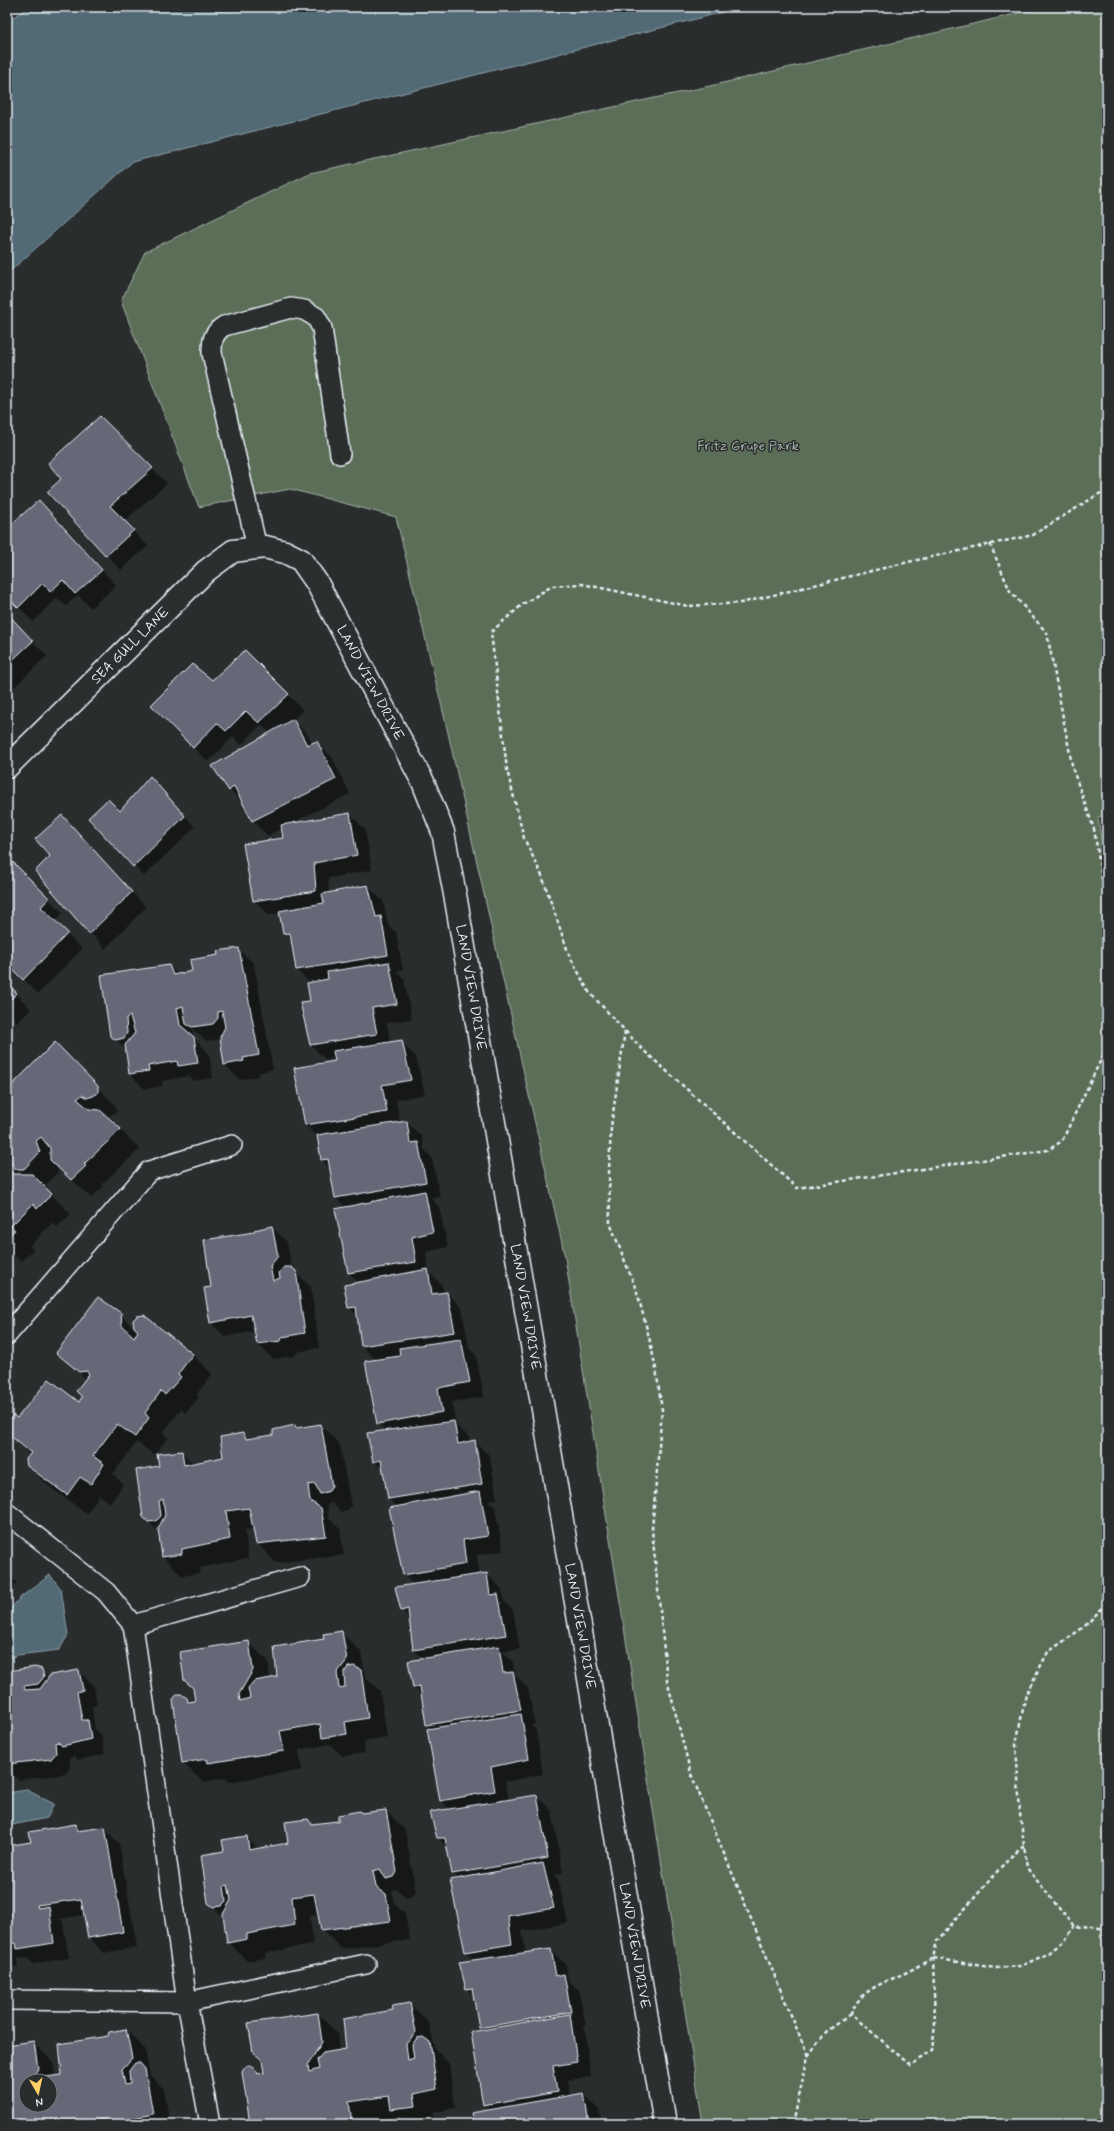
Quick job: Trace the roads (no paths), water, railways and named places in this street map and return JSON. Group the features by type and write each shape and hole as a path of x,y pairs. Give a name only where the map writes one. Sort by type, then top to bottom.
{"street":[{"name":"SEA GULL LANE","path":"7,767 206,571 233,551 261,548"},
{"name":"LAND VIEW DRIVE","path":"261,548 286,552 301,560 317,583 423,782 443,832 456,900 665,2124"}],"lane":[{"path":"261,548 212,353 212,340 216,331 224,326 291,308 304,310 316,317 322,328 340,454"},
{"path":"7,1335 149,1171 232,1145"},
{"path":"7,1513 106,1592 133,1625 187,2002 210,2124"},
{"path":"133,1625 300,1578"},
{"path":"7,2000 187,2002 366,1964"}],"water":[{"path":"30,7 743,7 132,162 7,274 7,21"},
{"path":"50,1575 61,1589 68,1635 59,1650 17,1655 7,1659 7,1612 21,1597"},
{"path":"27,1790 54,1804 47,1818 7,1826 7,1793"}],"park label":[{"name":"Fritz Grupe Park","path":"748,446"}]}
